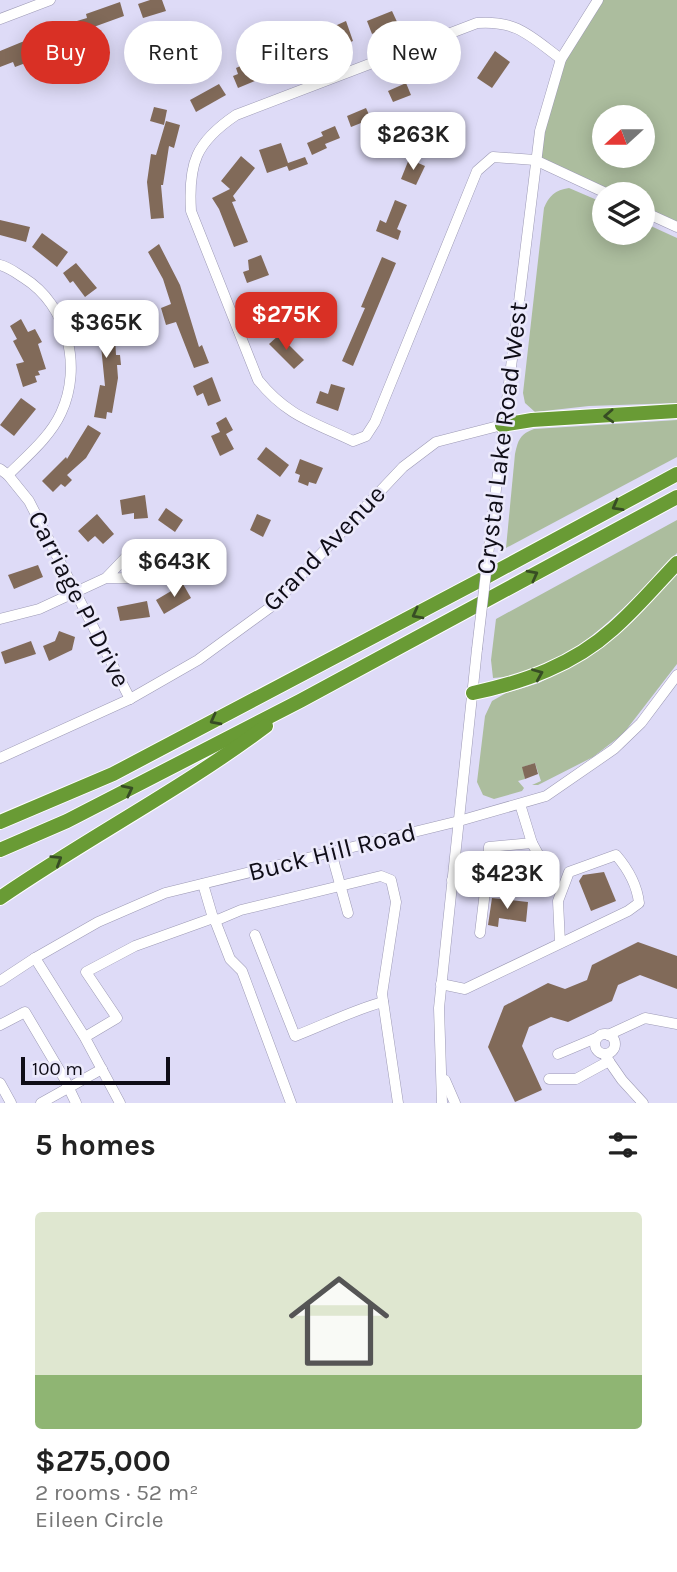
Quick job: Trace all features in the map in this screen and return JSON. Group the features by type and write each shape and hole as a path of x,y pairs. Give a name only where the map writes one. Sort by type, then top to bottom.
{"highway":[{"path":"502,425 532,420 677,411"},
{"path":"0,822 113,774 677,474"},
{"path":"0,850 67,821 300,701 677,497"},
{"path":"472,693 517,683 564,664 612,630 677,563"},
{"path":"0,898 52,862 228,755 300,701"}],"street":[{"path":"0,19 50,0"},
{"name":"Crystal Lake Road West","path":"443,1076 439,1030 441,984 502,425 535,160 540,131 561,59 598,0"},
{"path":"561,59 516,27 497,22 477,23 236,115 215,129 198,151 189,181 191,211 258,380 273,398 290,412 353,440 366,436 375,422 477,172 493,157 535,160 592,187"},
{"path":"655,217 677,227"},
{"path":"0,265 35,285 58,313 70,346 71,380 61,413 46,437 4,472"},
{"name":"Grand Avenue","path":"0,758 130,699 198,660 272,606 403,467 436,442 502,425"},
{"name":"Carriage Pl Drive","path":"4,472 29,501 130,699"},
{"path":"0,619 39,609 106,578 128,555 139,548 149,546 156,550 159,560 151,574 106,578"},
{"name":"Buck Hill Road","path":"0,981 98,922 165,893 459,821 546,796 614,749 641,723 677,676"},
{"path":"452,880 535,887 538,854 520,804"},
{"path":"480,933 489,846 532,843"},
{"path":"331,852 348,913"},
{"path":"441,984 465,989 560,943 639,903 634,883 616,855 569,872 558,901 560,943"},
{"path":"85,1037 117,1018 86,972 135,946 241,910 381,876 391,880 396,902 382,995 398,1103"},
{"path":"203,884 230,959 242,971 290,1103"},
{"path":"255,935 295,1036 343,1018 358,1008 383,1002"},
{"path":"35,958 85,1037 120,1103"},
{"path":"0,1025 25,1012 76,1103"},
{"path":"608,1035 645,1018 677,1024"},
{"path":"548,1079 576,1079 607,1058 615,1048 614,1039 603,1034 558,1055"},
{"path":"596,1038 594,1047 607,1058 643,1103"},
{"path":"41,1103 102,1069"},
{"path":"442,1103 443,1076"},
{"path":"443,1076 455,1103"},
{"path":"0,1083 11,1103"}],"green space":[{"path":"598,0 677,0 677,227 655,217 655,182 592,182 592,187 535,160 561,59"},
{"path":"569,188 592,198 592,245 655,245 655,228 677,238 677,403 589,406 535,412 525,403 523,393 544,208 553,194"},
{"path":"677,420 677,457 506,548 515,454 523,435 534,429"},
{"path":"677,520 677,553 595,633 547,664 521,674 493,678 491,660 496,619"},
{"path":"677,574 677,664 623,734 593,757 538,785 532,785 541,781 535,763 523,767 525,779 518,781 524,788 522,791 494,799 483,795 477,782 485,716 492,701 506,693 539,683 598,651 632,622"}],"building":[{"path":"162,0 166,11 143,18 138,4"},
{"path":"120,2 124,16 110,21 77,21 87,18 86,14"},
{"path":"392,11 397,21 367,21"},
{"path":"21,42 21,65 15,67 13,62 0,67 0,51"},
{"path":"495,51 510,62 492,88 477,78"},
{"path":"219,84 226,95 196,112 190,100"},
{"path":"406,84 411,95 393,102 388,91"},
{"path":"154,107 167,110 164,125 150,121"},
{"path":"366,108 371,119 351,127 347,116"},
{"path":"445,116 457,124 440,151 428,144"},
{"path":"166,121 180,125 174,148 169,146 161,185 164,218 151,219 147,182 151,154 156,155"},
{"path":"335,126 340,138 325,144 327,148 312,155 307,143 323,136 321,132"},
{"path":"281,143 288,163 305,157 308,164 289,171 287,166 267,173 259,150"},
{"path":"241,156 255,168 233,196 236,201 232,202 248,242 234,247 212,198 230,189 221,181"},
{"path":"409,159 425,166 416,185 401,179"},
{"path":"395,200 407,205 397,229 401,231 398,240 376,231 380,220 386,223"},
{"path":"0,220 30,227 26,242 0,235"},
{"path":"42,233 68,252 57,267 32,247"},
{"path":"159,244 180,285 199,347 202,345 209,363 194,368 176,322 166,325 161,308 171,304 163,279 148,252"},
{"path":"261,255 269,275 247,283 243,272 249,270 248,260"},
{"path":"382,257 396,263 353,366 342,361 365,308 361,307"},
{"path":"76,263 97,288 85,297 63,273"},
{"path":"268,294 279,323 264,329 255,299"},
{"path":"102,303 115,337 116,355 120,355 121,365 117,365 118,378 112,413 107,412 106,419 94,417 100,385 105,386 100,336 97,337 86,309"},
{"path":"21,319 28,332 35,329 42,342 38,344 46,369 38,371 40,375 35,376 37,382 23,387 16,364 24,362 13,341 17,339 10,326"},
{"path":"279,335 304,360 294,369 269,344"},
{"path":"212,377 221,401 208,406 203,393 197,396 193,386"},
{"path":"331,384 345,388 338,411 316,403 320,391 328,394"},
{"path":"21,398 36,409 14,436 0,425"},
{"path":"226,417 233,430 226,434 234,449 220,456 211,436 220,432 216,423"},
{"path":"88,425 101,433 86,458 67,475 72,480 65,487 61,484 53,492 42,481 66,457 67,459"},
{"path":"266,447 289,465 280,477 257,459"},
{"path":"300,459 323,468 316,484 309,482 308,486 298,482 300,475 295,473"},
{"path":"145,495 148,518 134,519 134,513 122,515 120,500"},
{"path":"166,508 183,520 175,532 158,520"},
{"path":"97,514 114,534 103,544 95,536 88,542 78,531"},
{"path":"257,514 271,520 263,537 250,530"},
{"path":"186,544 202,544 205,566 202,566 202,572 186,573 186,566 182,566 182,560 186,559"},
{"path":"38,565 43,577 14,589 8,575"},
{"path":"183,584 191,598 164,614 156,600"},
{"path":"147,601 150,617 120,621 117,607"},
{"path":"59,631 75,637 72,650 49,661 43,646 55,641"},
{"path":"31,641 36,654 5,664 1,652"},
{"path":"535,763 538,774 525,779 522,767"},
{"path":"496,854 530,854 529,874 495,870"},
{"path":"604,872 616,901 591,911 579,881 583,875"},
{"path":"492,898 528,902 526,922 499,918 498,927 488,925"},
{"path":"638,942 677,956 677,989 640,975 618,985 612,1001 568,1022 551,1017 529,1027 522,1046 542,1090 515,1102 488,1047 504,1006 548,983 565,989 587,980 592,965"}]}
